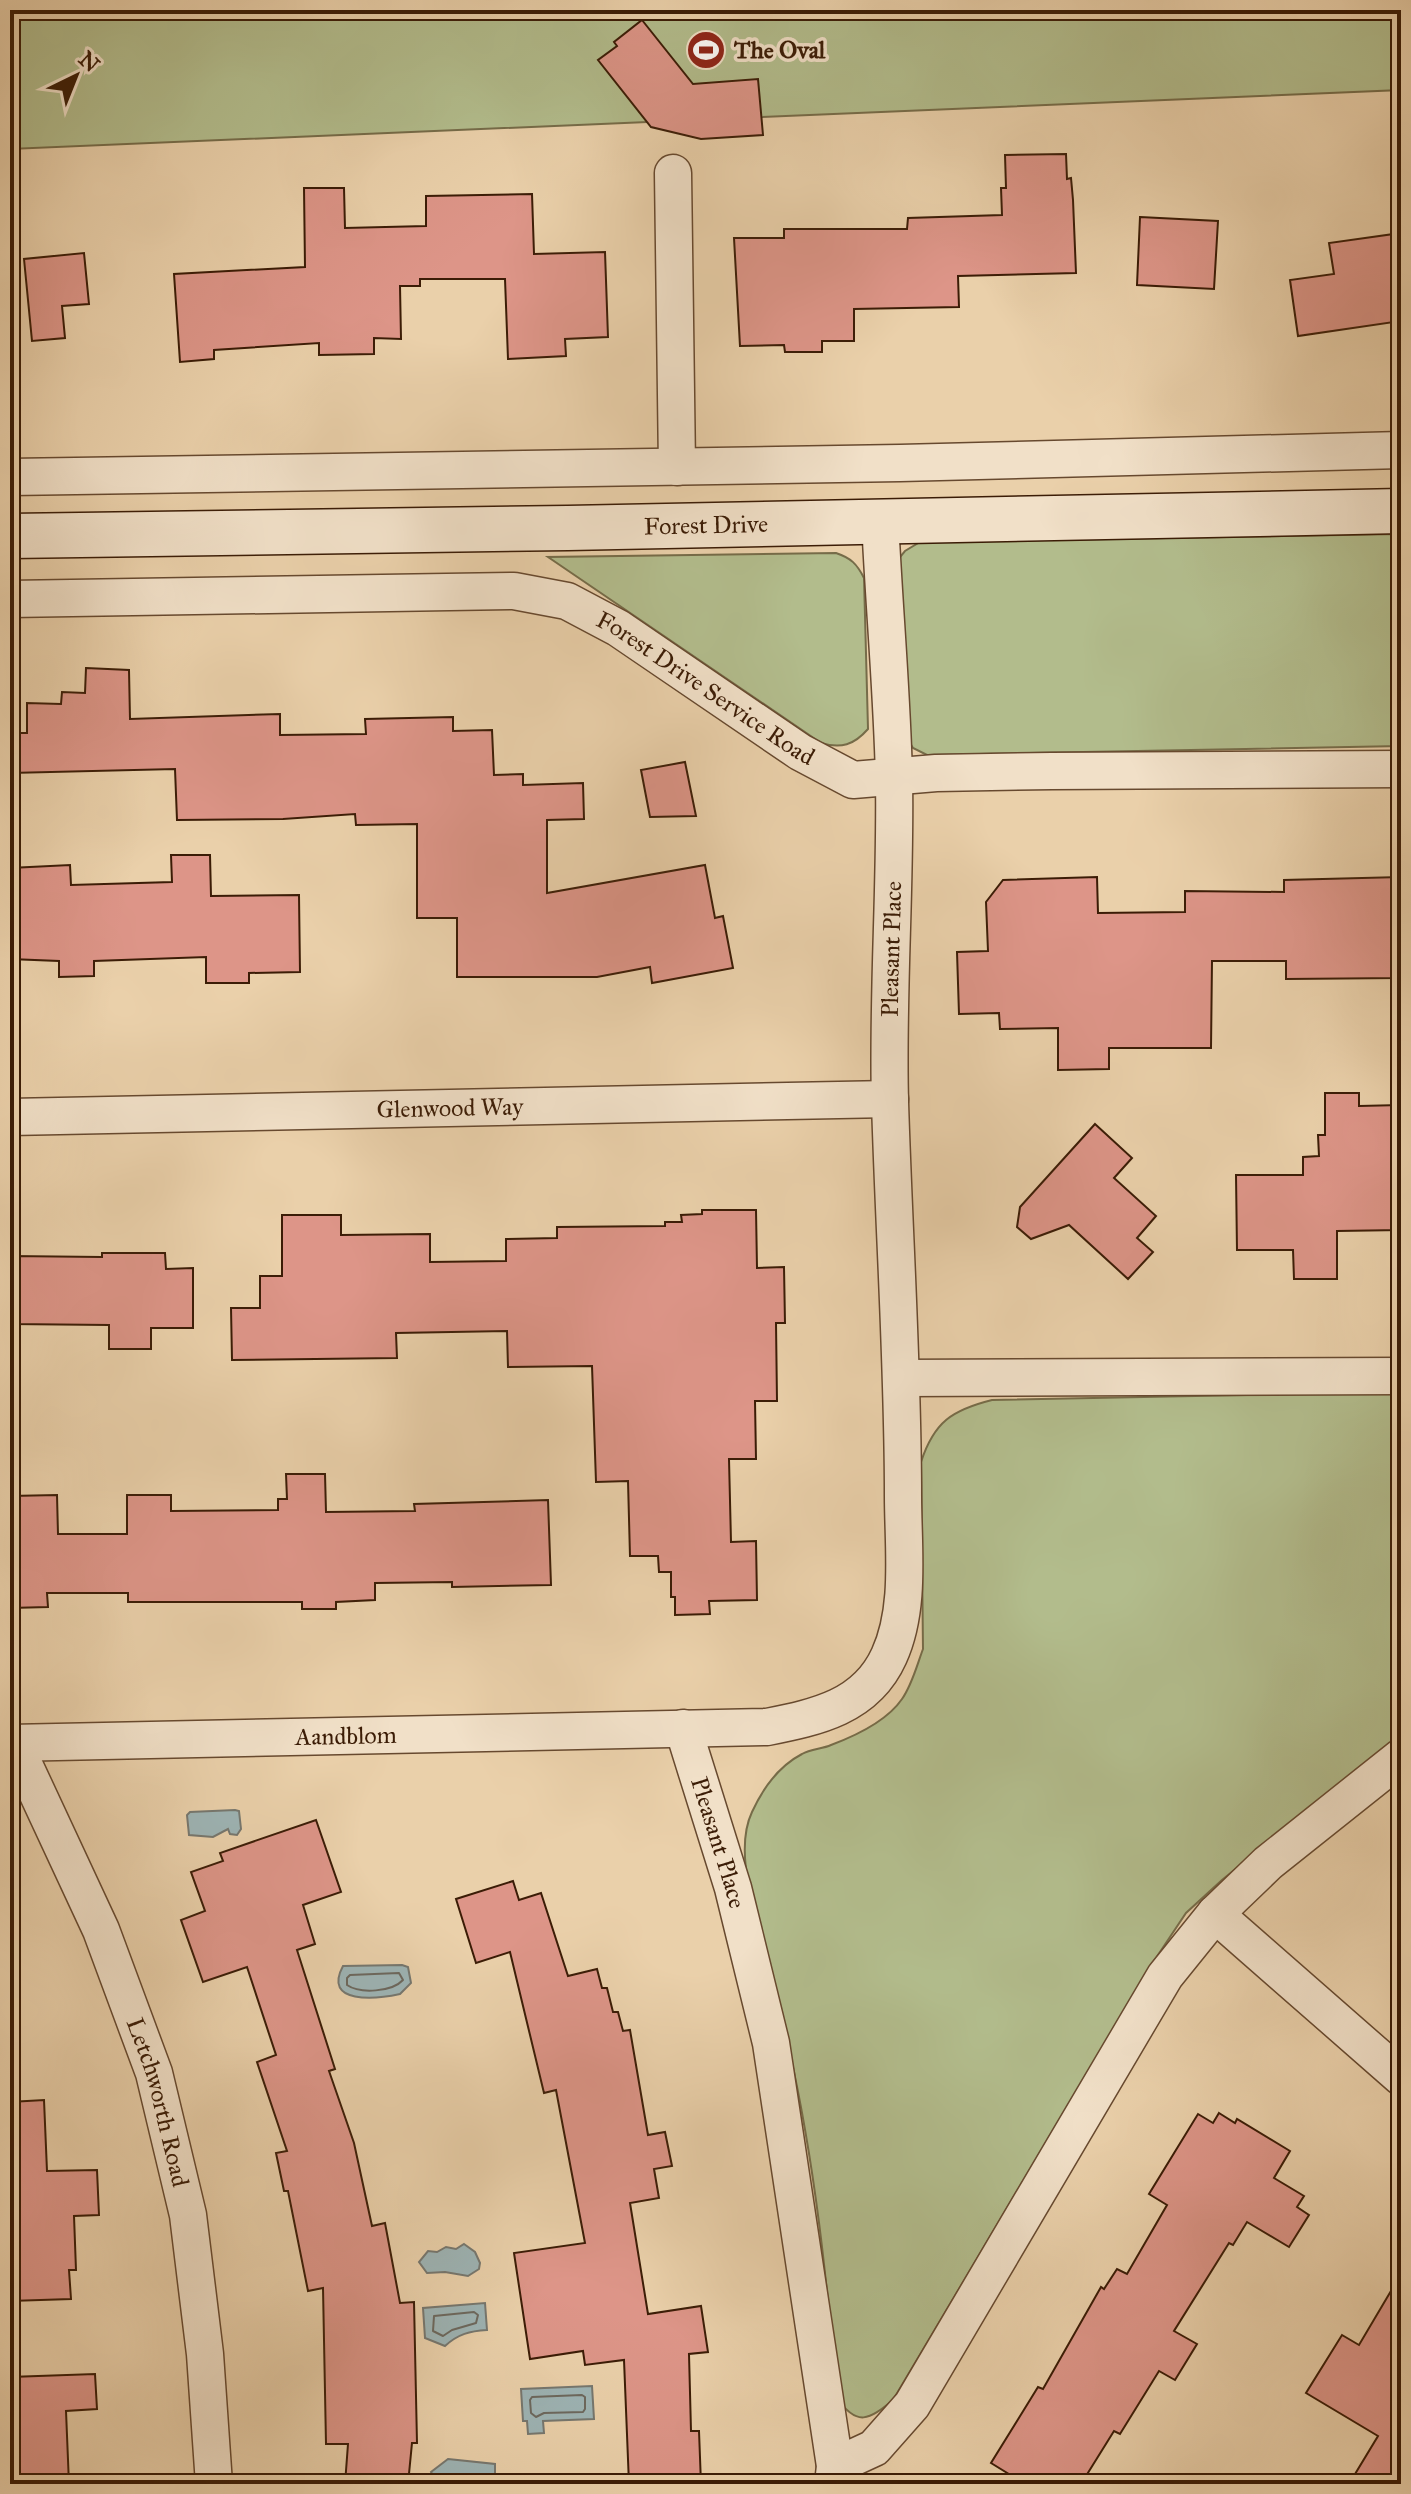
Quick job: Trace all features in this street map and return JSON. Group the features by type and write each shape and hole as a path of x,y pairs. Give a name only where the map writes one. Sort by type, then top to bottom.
{"main road":[{"name":"Forest Drive","path":"10,536 1401,511"}],"street":[{"path":"673,173 677,467"},
{"path":"10,477 677,467 1401,450"},
{"name":"Pleasant Place","path":"880,520 894,777 890,1099 903,1378 902,1610 890,1654 876,1681 848,1704 816,1717 767,1727 683,1728 733,1888 771,2043 834,2475 874,2448 912,2405 1165,1976 1215,1914 1268,1863 1401,1757"},
{"name":"Forest Drive Service Road","path":"10,599 514,591 567,601 618,628 800,752 853,780 936,773 1401,769"},
{"name":"Glenwood Way","path":"10,1117 890,1099"},
{"path":"903,1378 1401,1376"},
{"name":"Aandblom","path":"12,1743 683,1728"},
{"name":"Letchworth Road","path":"12,1743 101,1930 154,2073 188,2215 205,2354 214,2484"},
{"path":"1215,1914 1401,2077"}],"green space":[{"name":"The Oval","path":"10,10 1401,10 1401,90 10,149"},
{"path":"1401,534 1401,746 927,755 913,748 902,730 895,563 905,551 920,542"},
{"path":"836,553 853,562 864,578 868,729 858,739 835,746 821,743 548,557"},
{"path":"1401,1392 1401,1734 1186,1913 1152,1964 893,2400 870,2416 857,2417 837,2398 824,2266 806,2136 786,2035 750,1891 745,1842 752,1812 779,1771 802,1754 840,1741 879,1721 896,1707 909,1688 923,1649 921,1462 926,1448 939,1427 955,1413 992,1400"}],"water":[{"path":"239,1811 241,1829 237,1835 230,1834 228,1829 213,1837 189,1835 187,1815 190,1812"},
{"path":"343,1966 408,1967 411,1983 400,1994 366,1998 346,1993 340,1988 338,1979"},
{"path":"464,2244 475,2252 480,2263 479,2269 468,2276 427,2273 419,2262 428,2251 437,2252 446,2247 456,2249"},
{"path":"485,2303 487,2330 464,2334 445,2346 425,2338 423,2308"},
{"path":"592,2386 594,2419 543,2421 544,2433 528,2434 527,2421 523,2421 521,2389"},
{"path":"448,2459 495,2464 495,2484 438,2484 431,2472"}],"building":[{"path":"642,20 693,84 758,79 763,135 701,139 651,127 598,60 617,46 614,42"},
{"path":"1066,154 1067,179 1071,178 1073,200 1076,273 958,276 959,307 854,309 854,341 822,341 822,352 785,352 784,345 740,346 734,238 784,238 784,229 907,229 908,218 1002,215 1001,188 1006,188 1005,155"},
{"path":"304,188 344,188 345,228 426,226 426,196 532,194 534,254 605,252 608,337 565,339 566,356 508,359 505,279 420,279 420,286 400,286 401,339 374,338 374,354 319,355 319,343 214,350 214,359 180,362 174,274 305,267"},
{"path":"1140,217 1218,221 1214,289 1137,285"},
{"path":"1401,233 1401,321 1298,336 1290,280 1334,274 1329,243"},
{"path":"84,253 89,304 62,306 65,338 32,341 24,259"},
{"path":"86,668 129,670 130,719 280,714 280,735 366,734 365,719 453,717 453,731 492,730 494,775 523,774 523,785 583,783 584,819 547,820 547,893 705,865 715,918 723,916 733,968 652,983 650,967 597,977 457,977 457,918 417,918 417,824 356,825 355,814 283,819 177,820 175,769 10,773 10,733 27,733 27,703 61,704 62,692 85,693"},
{"path":"685,762 696,816 650,817 641,770"},
{"path":"171,855 210,855 211,896 299,895 300,972 249,973 249,983 206,983 206,957 94,961 94,976 59,977 59,961 10,959 10,868 70,865 71,885 172,882"},
{"path":"1097,877 1098,913 1185,912 1185,891 1284,892 1284,880 1401,877 1401,978 1286,979 1286,961 1212,961 1211,1048 1109,1048 1109,1069 1058,1070 1058,1028 1000,1029 999,1013 959,1014 957,952 988,951 986,902 1003,880"},
{"path":"1325,1093 1359,1093 1359,1106 1401,1105 1401,1230 1337,1231 1337,1279 1294,1279 1293,1250 1237,1250 1236,1175 1303,1175 1303,1157 1319,1156 1318,1135 1325,1135"},
{"path":"1095,1124 1132,1158 1114,1178 1156,1216 1137,1238 1153,1252 1128,1279 1069,1225 1031,1239 1017,1227 1020,1207"},
{"path":"702,1210 756,1210 757,1268 784,1267 785,1323 776,1323 777,1401 755,1401 756,1459 729,1459 731,1542 756,1541 757,1600 709,1601 710,1614 675,1615 671,1572 659,1572 658,1556 630,1556 628,1481 596,1482 592,1366 508,1367 507,1331 396,1333 397,1358 232,1360 231,1308 260,1308 260,1276 282,1276 282,1215 341,1215 341,1235 430,1234 430,1262 506,1261 506,1239 557,1238 557,1227 665,1226 665,1222 682,1222 681,1215 702,1214"},
{"path":"102,1253 165,1253 166,1269 193,1268 193,1328 151,1328 151,1349 109,1349 109,1325 10,1324 10,1256 102,1257"},
{"path":"286,1474 325,1474 326,1512 415,1511 414,1504 548,1500 551,1585 452,1587 452,1582 375,1583 375,1600 336,1602 336,1609 302,1609 302,1602 128,1602 128,1593 47,1593 48,1607 10,1608 10,1496 57,1495 58,1534 127,1534 127,1495 171,1495 171,1511 278,1510 278,1499 287,1499"},
{"path":"316,1820 341,1892 303,1905 315,1944 297,1950 335,2069 329,2071 354,2143 372,2226 385,2223 400,2303 414,2302 417,2443 412,2443 408,2484 345,2484 348,2444 326,2444 323,2288 308,2291 288,2191 284,2191 276,2153 287,2151 257,2062 276,2055 247,1967 203,1982 181,1920 205,1911 191,1872 223,1861 220,1853"},
{"path":"513,1881 519,1900 541,1893 568,1976 597,1969 602,1988 607,1988 613,2012 618,2012 623,2031 630,2030 648,2135 665,2132 672,2166 654,2169 659,2198 630,2203 648,2314 701,2306 708,2352 689,2354 691,2431 699,2431 701,2484 629,2484 624,2360 585,2365 583,2351 530,2359 514,2253 585,2243 556,2090 544,2093 510,1952 476,1963 456,1899"},
{"path":"44,2100 47,2171 97,2170 99,2215 74,2216 76,2270 69,2270 71,2299 10,2301 10,2102"},
{"path":"1219,2113 1235,2123 1237,2119 1290,2151 1274,2178 1304,2196 1297,2207 1309,2215 1289,2247 1247,2222 1233,2245 1229,2243 1174,2331 1197,2344 1175,2380 1159,2371 1120,2434 1114,2431 1081,2484 1025,2484 991,2463 1038,2387 1043,2389 1101,2287 1104,2289 1117,2269 1127,2274 1167,2205 1149,2194 1198,2114 1213,2123"},
{"path":"1401,2274 1401,2484 1349,2484 1378,2436 1306,2393 1342,2335 1359,2345"},
{"path":"95,2374 97,2409 66,2411 69,2484 10,2484 10,2377"}],"place":[{"name":"The Oval","path":"706,50"}]}
